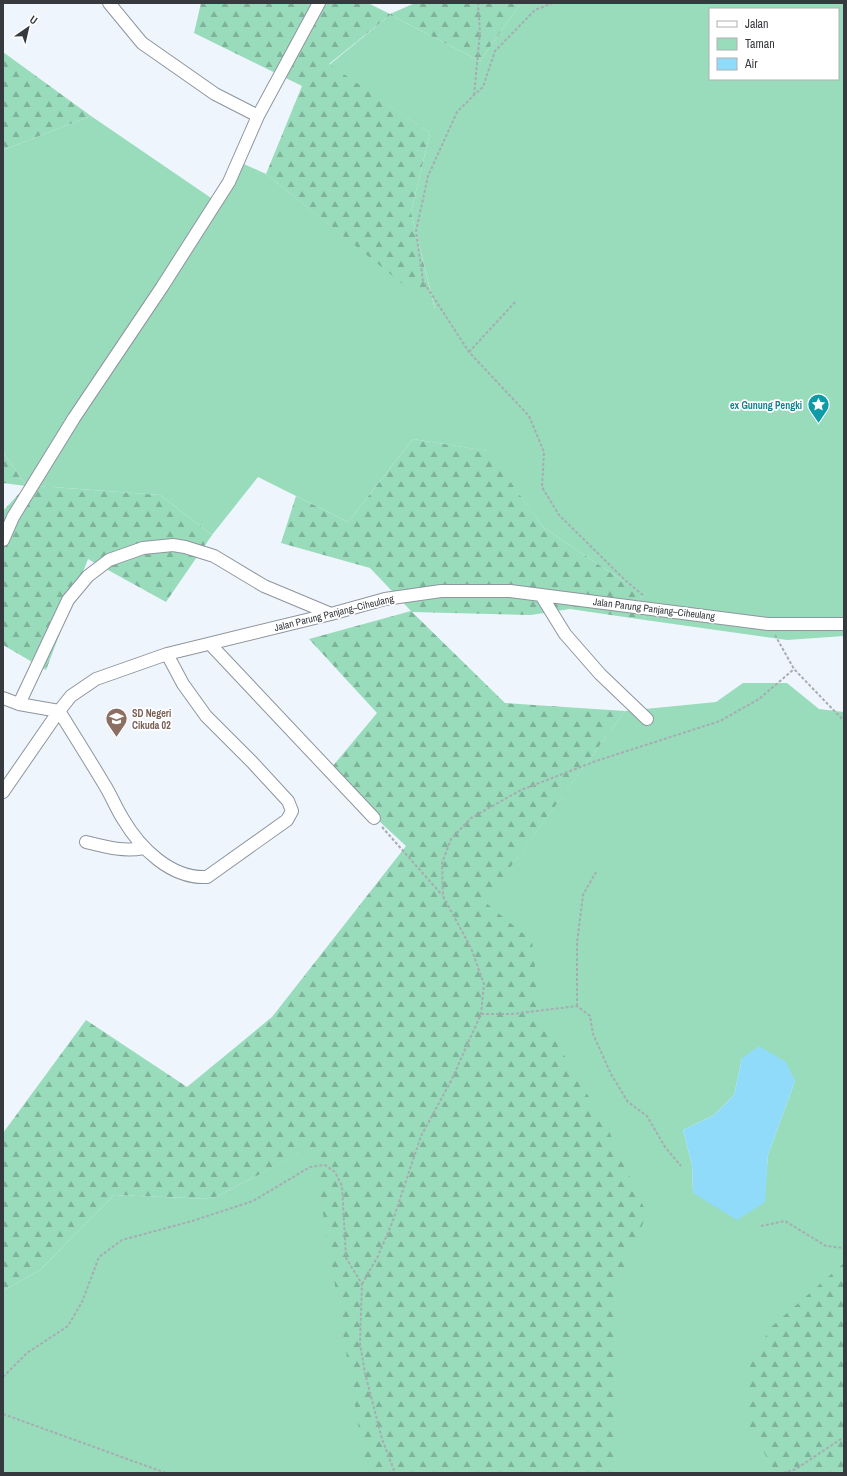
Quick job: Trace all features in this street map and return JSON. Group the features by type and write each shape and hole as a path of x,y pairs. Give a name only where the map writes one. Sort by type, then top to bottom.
{"street":[{"path":"109,3 142,43 215,94 258,116"},
{"path":"3,540 14,517 74,418 162,287 229,182 258,116 319,3"},
{"path":"18,704 68,600 88,576 109,560 143,548 173,545 214,556 264,586 331,614"},
{"name":"Jalan Parung Panjang–Ciheulang","path":"3,792 71,696 96,679 168,654 331,614 385,599 441,591 510,591 768,624 844,624"},
{"path":"541,594 566,634 595,668 647,719"},
{"path":"210,644 374,818"},
{"path":"3,698 18,704 59,711 104,784 124,820 144,848 173,869 198,878 207,877 287,820 292,811 288,801 206,716 183,684 168,654"},
{"path":"86,842 116,850 144,848"}],"path":[{"path":"474,95 480,32 478,3"},
{"path":"553,3 535,10 495,51 483,87 458,112 428,176 416,231 423,281 469,352 529,416 544,452 542,487 559,515 627,582 644,596"},
{"path":"469,352 516,302"},
{"path":"768,624 794,669 844,721"},
{"path":"443,896 442,863 451,840 471,818 521,790 596,761 720,721 759,699 794,669"},
{"path":"374,818 443,896 471,948 484,984 481,1014 451,1081 421,1136 392,1223 378,1256 362,1284 360,1344 365,1373 382,1439 395,1473"},
{"path":"577,1006 577,943 583,895 596,872"},
{"path":"481,1014 512,1014 577,1006 590,1016 593,1034 611,1074 628,1102 647,1116 666,1148 681,1166"},
{"path":"3,1377 27,1352 68,1326 82,1302 99,1257 122,1240 192,1221 253,1201 310,1167 325,1165 335,1172 342,1186 346,1258 362,1284"},
{"path":"761,1226 785,1221 826,1246 844,1248"},
{"path":"3,1414 166,1473"},
{"path":"782,1473 796,1469 844,1437"}],"green space":[{"path":"201,3 368,3 390,14 415,3 521,3 480,61 390,15 329,64 430,133 411,212 435,310 266,174 302,86 194,33"},
{"path":"521,3 844,3 844,636 787,640 645,620 641,593 544,528 487,451 413,439 348,522 258,477 212,535 160,495 26,485 3,452 3,150 91,116 214,200 233,159 266,174 435,309 411,212 430,133 329,65 390,15 480,61"},
{"path":"3,52 91,116 3,150"},
{"path":"413,439 488,451 544,528 641,593 645,620 570,609 531,615 412,612 505,703 625,711 485,902 532,941 541,1017 607,1127 647,1214 616,1286 618,1473 366,1472 312,1147 212,1199 114,1195 40,1270 3,1291 3,1133 86,1020 187,1087 272,1017 406,846 327,773 377,713 309,639 411,611 370,568 281,543 296,496 348,522"},
{"path":"3,452 26,485 160,495 212,535 166,602 88,559 46,670 3,645 3,511 26,486 3,483"},
{"path":"743,683 787,683 819,709 844,712 844,1473 3,1473 3,1291 40,1270 114,1195 212,1199 393,1104 486,900 625,711 716,702","holes":["742,1058 795,1081 768,1155 764,1202 693,1193 692,1165 683,1130 714,1115 734,1095"]},
{"path":"844,1263 844,1473 775,1473 747,1421 750,1366 770,1328"}],"water":[{"path":"759,1046 786,1062 795,1081 768,1155 765,1202 737,1220 693,1193 692,1165 683,1130 714,1115 734,1095 742,1058"}],"place":[{"name":"ex Gunung Pengki","path":"818,424"},
{"name":"SD Negeri Cikuda 02","path":"117,738"}]}
